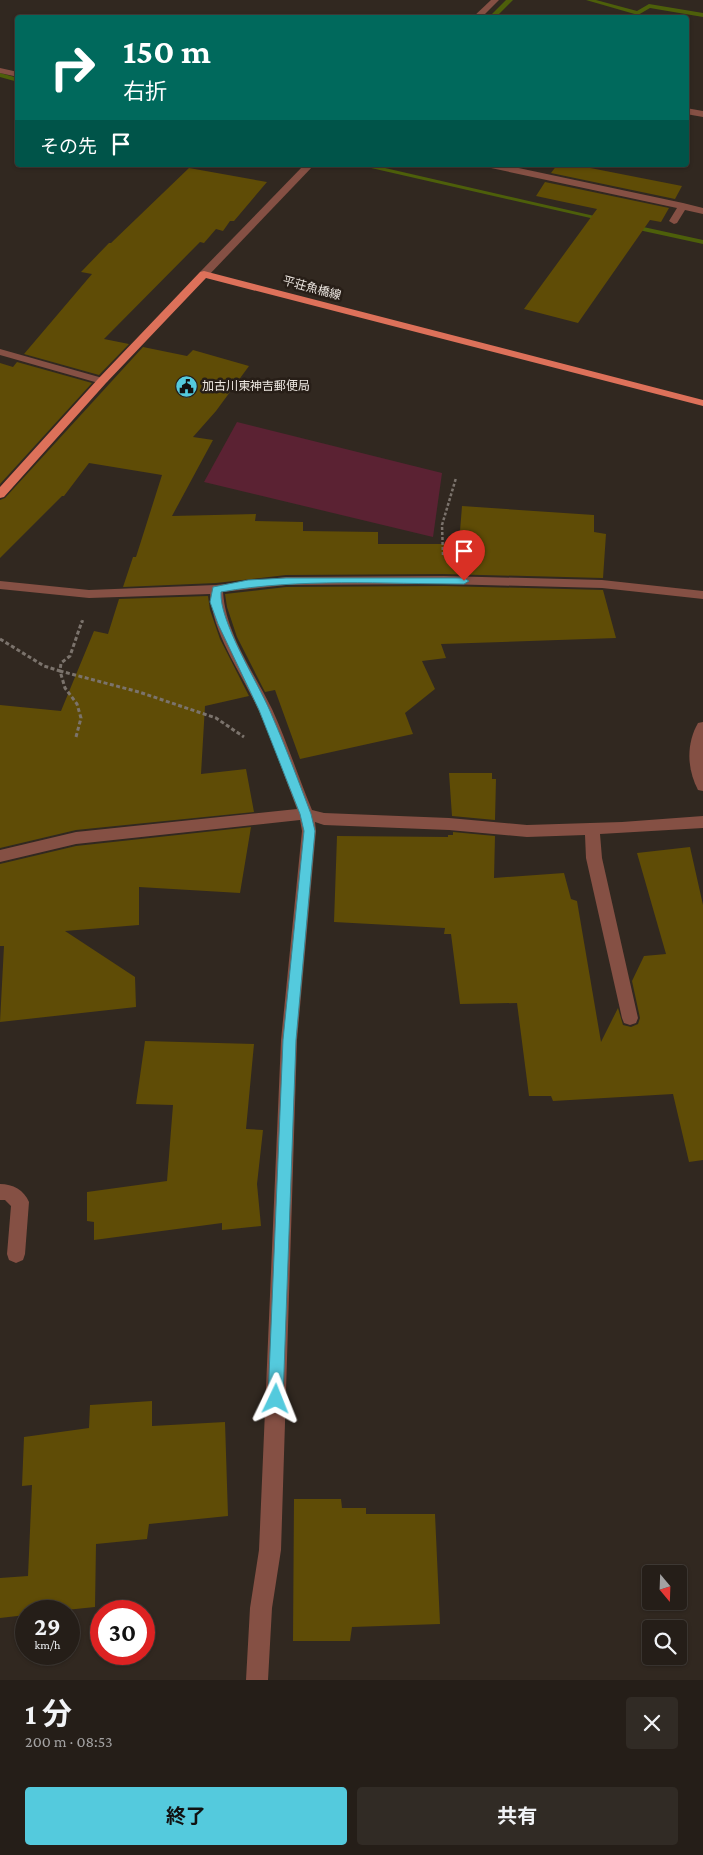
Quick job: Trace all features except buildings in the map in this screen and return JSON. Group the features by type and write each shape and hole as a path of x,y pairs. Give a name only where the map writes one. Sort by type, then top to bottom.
{"main road":[{"path":"0,494 102,381 204,274"},
{"name":"平荘魚橋線","path":"204,274 703,403"}],"street":[{"path":"479,15 495,0"},
{"path":"0,70 15,74"},
{"path":"689,112 703,114"},
{"path":"204,274 307,167"},
{"path":"500,167 703,211"},
{"path":"674,221 683,206"},
{"path":"0,352 102,381"},
{"path":"0,585 89,594 216,589 286,581 444,580 602,584 703,596"},
{"path":"216,589 215,602 223,624 265,710 306,814 309,831 289,1040 270,1550 261,1608 256,1680"},
{"path":"703,727 697,741 696,770 703,786"},
{"path":"0,856 76,838 306,814 324,819 449,824 527,831 592,830 703,822"},
{"path":"592,830 594,858 630,1018"},
{"path":"0,1192 8,1192 20,1202 16,1254"}],"path":[{"path":"444,580 442,525 456,478"},
{"path":"76,737 81,718 77,704 65,688 60,671 61,663 70,656 87,611 89,594"},
{"path":"0,639 44,666 139,692 216,718 239,732 250,742"}],"shaded area":[{"path":"237,422 442,473 433,537 204,482"}],"waterway":[{"path":"494,15 510,0"},
{"path":"589,0 638,13 649,6 703,15"},
{"path":"0,75 15,79"},
{"path":"371,167 608,220"},
{"path":"628,225 703,242"}],"place":[{"name":"加古川東神吉郵便局","path":"186,386"}],"route":[{"path":"276,1399 289,1040 309,831 306,814 265,710 223,624 215,602 216,589 286,581 464,581"}]}
